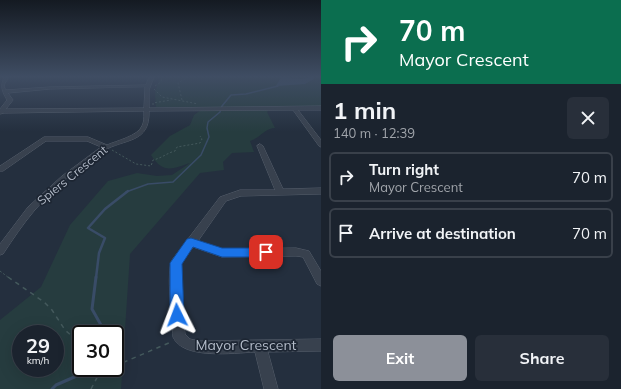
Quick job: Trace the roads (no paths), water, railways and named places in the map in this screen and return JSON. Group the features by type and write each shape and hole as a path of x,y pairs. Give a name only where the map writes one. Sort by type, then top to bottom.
{"street":[{"path":"1,112 10,100 8,95"},
{"path":"148,95 149,109"},
{"path":"294,108 321,145"},
{"path":"1,112 321,108"},
{"name":"Spiers Crescent","path":"0,251 31,209 91,157 107,146 143,130 149,109"},
{"path":"0,169 44,139 88,139 107,146"},
{"path":"260,146 280,192"},
{"name":"Mayor Crescent","path":"321,191 240,193 223,199 176,263 175,282 179,338 187,344 199,347 321,345"},
{"path":"191,242 222,253 296,252 306,254 321,281"},
{"path":"260,347 271,389"}],"waterway":[{"path":"127,192 148,184 173,182 201,155 209,137 207,128 208,122 220,112 222,106 231,95"},
{"path":"96,278 99,253 105,238 88,228 105,209 127,192"},
{"path":"96,277 92,309 101,325"},
{"path":"52,389 56,385 74,377"}]}
